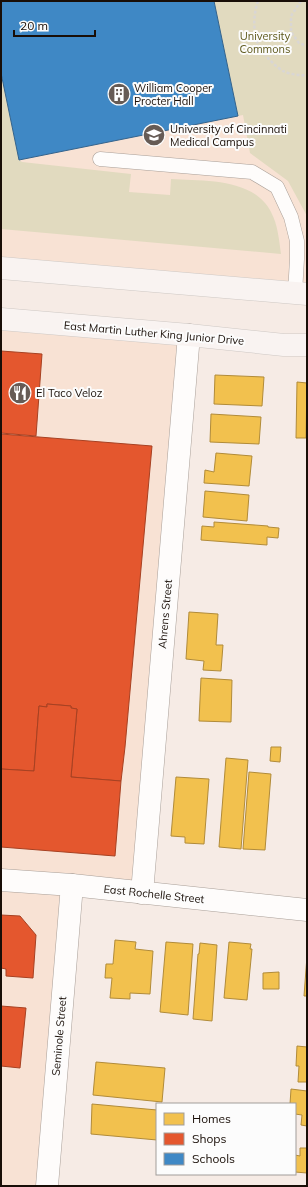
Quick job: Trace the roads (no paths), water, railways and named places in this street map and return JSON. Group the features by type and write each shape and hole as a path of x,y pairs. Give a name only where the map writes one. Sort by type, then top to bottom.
{"main road":[{"path":"1,268 301,294"},
{"name":"East Martin Luther King Junior Drive","path":"1,319 189,335 284,345 307,345"}],"street":[{"name":"Ahrens Street","path":"142,893 189,335"},
{"name":"East Rochelle Street","path":"1,880 72,885 307,910"},
{"name":"Seminole Street","path":"47,1186 72,885"}],"lane":[{"path":"100,159 252,172 277,187 291,217 296,241 301,294"}],"place":[{"name":"William Cooper Procter Hall","path":"119,94"},
{"name":"University of Cincinnati Medical Campus","path":"154,135"},
{"name":"El Taco Veloz","path":"20,393"}],"park label":[{"name":"University Commons","path":"265,42"}]}
